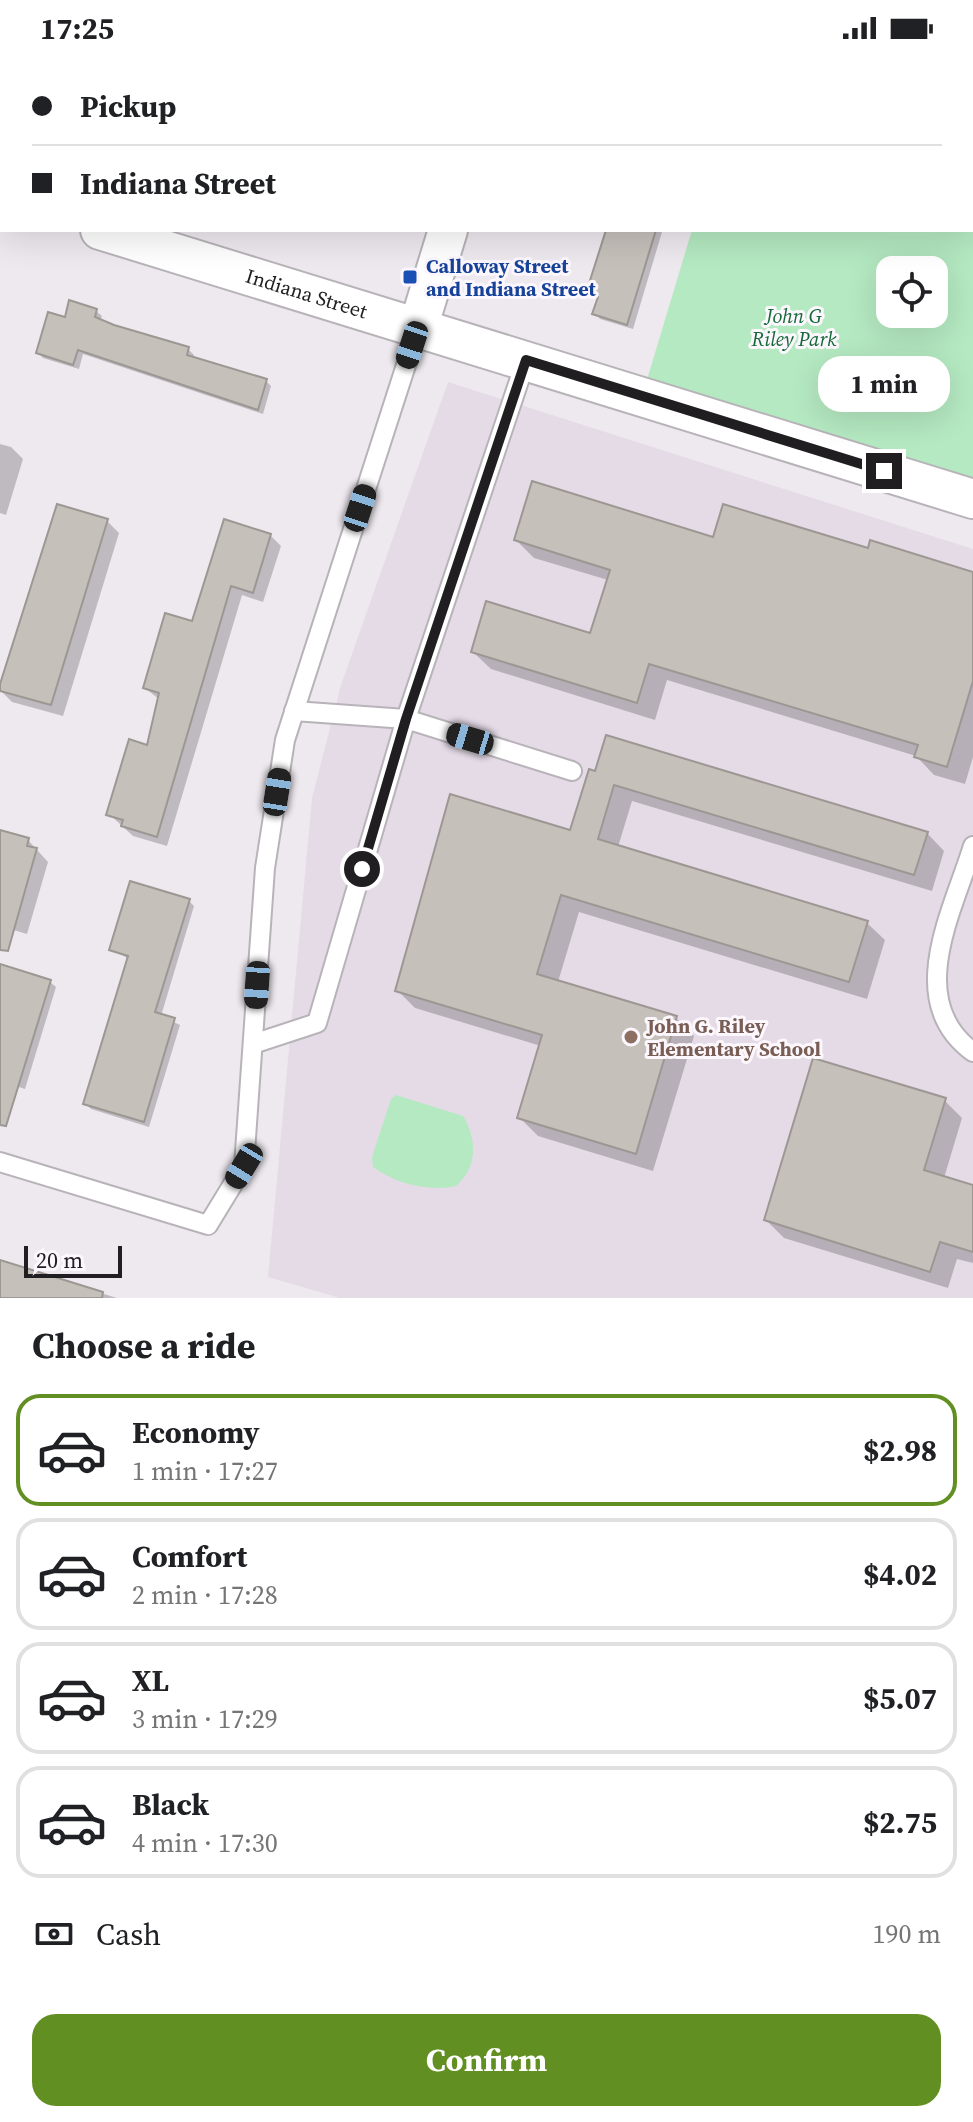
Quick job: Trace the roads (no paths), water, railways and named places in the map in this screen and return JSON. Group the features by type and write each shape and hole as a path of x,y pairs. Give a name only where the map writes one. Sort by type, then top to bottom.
{"street":[{"name":"Indiana Street","path":"106,232 973,499"},
{"path":"418,328 447,232"}],"lane":[{"path":"0,1162 208,1225 244,1166 265,868 285,740 418,328"},
{"path":"253,1044 317,1023 406,719 526,360"},
{"path":"294,711 406,719 572,771"},
{"path":"973,846 938,961 935,987 945,1023 973,1052"}],"place":[{"name":"Calloway Street and Indiana Street","path":"410,277"},
{"name":"John G. Riley Elementary School","path":"631,1037"}],"park label":[{"name":"John G Riley Park","path":"794,328"}]}
